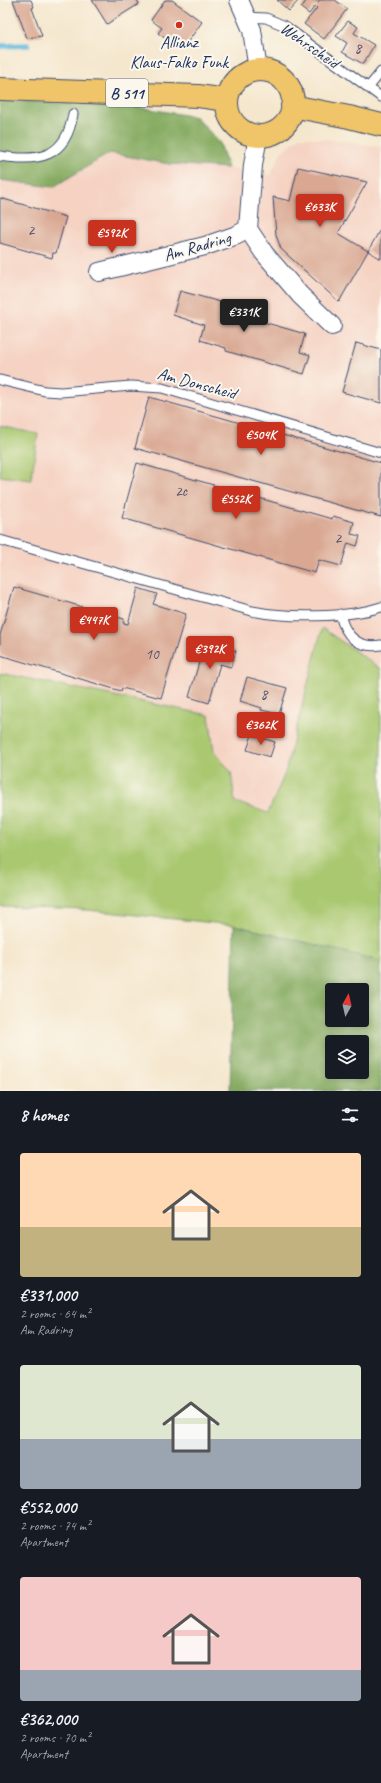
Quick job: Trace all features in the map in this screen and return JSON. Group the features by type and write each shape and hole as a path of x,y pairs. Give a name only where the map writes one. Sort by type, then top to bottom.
{"main road":[{"path":"258,70 269,72 279,77 287,85 292,95 292,106 290,116 277,131 258,136 242,131 235,125 227,109 227,100 229,91 240,76 258,70"},
{"name":"B 511","path":"0,88 198,96 227,100"},
{"path":"292,106 381,125"}],"street":[{"name":"Wehrscheid","path":"238,0 255,42 258,70"},
{"name":"Am Radring","path":"258,136 253,165 248,229 264,253 295,289 332,326"},
{"name":"Am Radring","path":"99,272 213,244 248,229"}],"lane":[{"name":"Wehrscheid","path":"246,17 266,18 286,26 381,97"},
{"path":"368,88 381,72"},
{"path":"0,156 28,159 46,156 54,151 68,135 73,114"},
{"name":"Am Donscheid","path":"0,380 45,391 61,392 131,386 162,388 381,453"},
{"path":"0,540 252,611 273,615 340,614 372,610 381,607"},
{"path":"340,614 343,628 355,641 365,645 381,644"}],"shaded area":[{"path":"300,137 347,141 381,147 381,669 322,629 285,773 268,813 235,802 231,772 214,751 208,715 0,673 0,476 30,480 38,433 0,426 0,180 53,187 110,153 169,164 228,168 271,175 281,152"}],"green space":[{"path":"0,100 144,108 196,117 220,143 228,168 169,164 110,153 53,187 0,180"},
{"path":"0,426 38,434 31,480 0,476"},
{"path":"322,628 381,669 381,961 234,925 87,910 0,907 0,673 209,715 214,751 231,772 235,802 268,813 285,773"},
{"path":"234,925 381,961 381,1091 230,1091"}],"building":[{"path":"13,0 31,0 34,7 32,8 42,36 27,38"},
{"path":"92,0 137,0 139,4 107,24"},
{"name":"Allianz Klaus-Falko Funk","path":"165,0 172,0 202,22 184,47 180,44 177,47 158,33 162,28 151,20"},
{"path":"277,0 299,0 289,11"},
{"path":"307,0 315,0 318,2 319,0 335,0 347,9 324,39 304,24 317,8 315,6 309,14 301,8"},
{"path":"348,21 358,27 354,33 374,45 363,64 342,52 347,43 336,36"},
{"path":"298,167 367,182 338,233 368,251 339,302 281,249 276,235 273,197 290,201"},
{"path":"0,198 66,217 56,253 53,253 52,258 0,243"},
{"path":"381,228 381,259 368,251"},
{"path":"180,291 239,307 239,315 305,334 300,352 310,355 304,374 226,351 226,348 200,340 204,325 173,315"},
{"path":"356,343 381,350 381,403 342,392"},
{"path":"149,397 381,463 381,517 135,448"},
{"path":"137,463 332,519 333,516 354,522 351,534 360,536 357,546 348,543 341,566 319,560 315,573 122,518"},
{"path":"14,587 124,619 123,623 128,624 138,588 157,594 153,604 186,614 161,698 122,688 121,691 0,655 0,635"},
{"path":"205,642 236,651 231,667 220,664 209,703 189,697"},
{"path":"247,677 287,688 279,714 261,710 262,708 240,701"},
{"path":"252,735 275,742 270,757 247,750"}],"waterway":[{"path":"0,46 28,45"}],"place":[{"name":"Allianz Klaus-Falko Funk","path":"179,25"}]}
